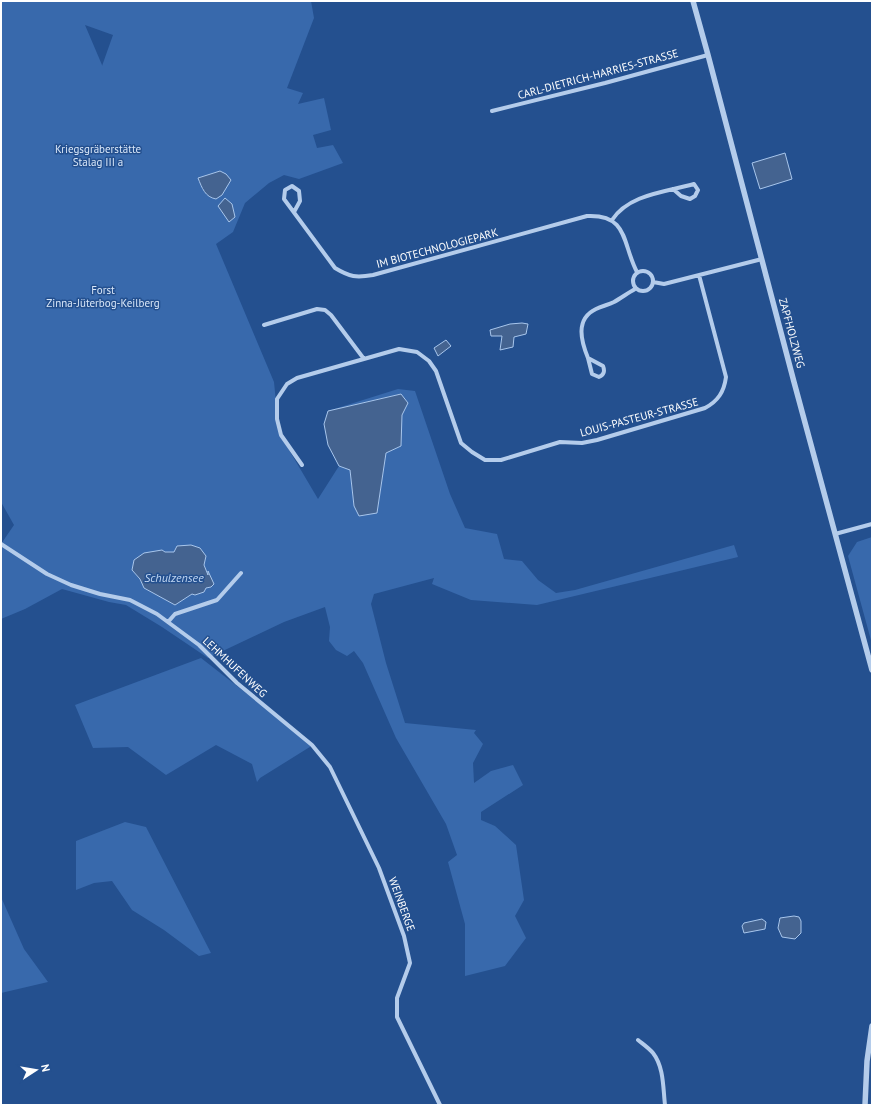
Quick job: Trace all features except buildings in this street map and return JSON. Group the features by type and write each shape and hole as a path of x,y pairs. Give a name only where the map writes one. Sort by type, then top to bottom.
{"street":[{"name":"ZAPFHOLZWEG","path":"693,1 872,670"},
{"name":"CARL-DIETRICH-HARRIES-STRASSE","path":"492,111 708,55"},
{"path":"637,272 619,226 612,220 622,207 638,199 673,189 694,184 698,190 695,196 690,199 681,196 673,189"},
{"name":"IM BIOTECHNOLOGIEPARK","path":"294,212 300,201 299,191 292,186 285,190 284,199 335,268 352,277 373,275 587,216 607,217 612,220"},
{"path":"653,282 664,284 762,259"},
{"path":"643,271 650,273 653,282 648,291 641,292 635,289 632,280 637,272 643,271"},
{"name":"LOUIS-PASTEUR-STRASSE","path":"302,465 282,435 277,419 277,399 287,384 297,378 399,349 417,352 429,361 436,371 461,443 485,460 501,460 560,442 582,443 598,440 705,408 714,403 719,396 725,383 725,372 699,275"},
{"path":"588,358 603,366 604,372 601,376 592,374 583,345 581,333 582,324 587,315 595,309 614,302 635,289"},
{"path":"264,325 317,309 324,310 331,315 364,359"},
{"path":"835,534 872,524"},
{"name":"LEHMHUFENWEG","path":"1,544 47,574 71,585 100,594 130,600 157,614 199,645 238,683 288,726"},
{"path":"168,622 175,614 217,600 241,574"},
{"name":"WEINBERGE","path":"288,726 312,745 330,767 379,868 404,936 410,963 397,998 397,1017 440,1105"},
{"path":"865,1105 867,1061 872,1026"},
{"path":"638,1040 652,1052 658,1062 662,1075 665,1105"}],"green space":[{"path":"1,1 311,1 314,18 287,88 303,93 298,104 324,98 331,130 313,135 317,148 333,145 343,163 299,179 284,175 269,183 245,203 233,232 216,244 274,382 279,433 318,499 339,466 350,470 354,506 377,513 386,453 401,446 400,394 328,411 398,389 415,391 450,494 465,528 497,534 504,559 522,561 538,580 556,593 575,590 734,545 738,557 537,605 471,600 432,584 434,578 374,594 371,604 386,663 405,723 476,730 474,733 483,744 473,763 474,783 491,771 513,765 523,785 481,812 481,820 495,826 516,845 524,900 515,916 526,938 505,966 465,976 465,924 448,862 457,855 446,824 396,738 363,663 354,651 347,656 336,650 329,641 330,627 325,607 284,622 208,658 126,605 109,602 62,589 25,609 1,619 1,544 14,525 1,502","holes":["85,25 113,35 102,66 102,65","220,171 203,190 198,178","162,550 165,552 174,552 204,565 208,576 192,594 175,605 144,588 140,579 132,570"]},
{"path":"872,537 872,644 848,556 857,542"},
{"path":"201,658 313,745 260,778 257,782 252,764 216,745 166,775 128,747 93,748 75,705"},
{"path":"125,822 146,827 211,953 199,956 164,930 132,910 112,881 94,883 76,890 76,841"},
{"path":"1,897 24,949 48,982 1,993"}],"water":[{"path":"785,153 792,179 760,189 752,163"},
{"path":"220,171 226,174 231,180 222,195 216,199 207,194 198,178"},
{"path":"225,198 232,204 235,217 229,222 218,206"},
{"path":"510,324 528,324 526,334 514,337 513,347 500,350 502,336 491,336 490,330"},
{"path":"446,340 451,346 438,356 434,348"},
{"path":"401,394 408,403 402,415 401,446 386,453 377,513 359,516 354,506 350,470 339,466 328,445 324,424 328,411"},
{"name":"Schulzensee","path":"191,545 200,548 206,556 204,565 214,584 211,587 206,588 204,592 195,595 192,594 175,605 144,588 140,579 132,570 134,560 144,553 162,550 165,552 174,552 177,546"},
{"path":"794,916 799,917 801,921 801,933 795,939 782,937 778,928 780,918"},
{"path":"762,919 766,922 765,929 744,933 742,926 744,923"}],"park label":[{"name":"Kriegsgräberstätte Stalag III a","path":"98,155"},
{"name":"Forst Zinna-Jüterbog-Keilberg","path":"103,296"}]}
